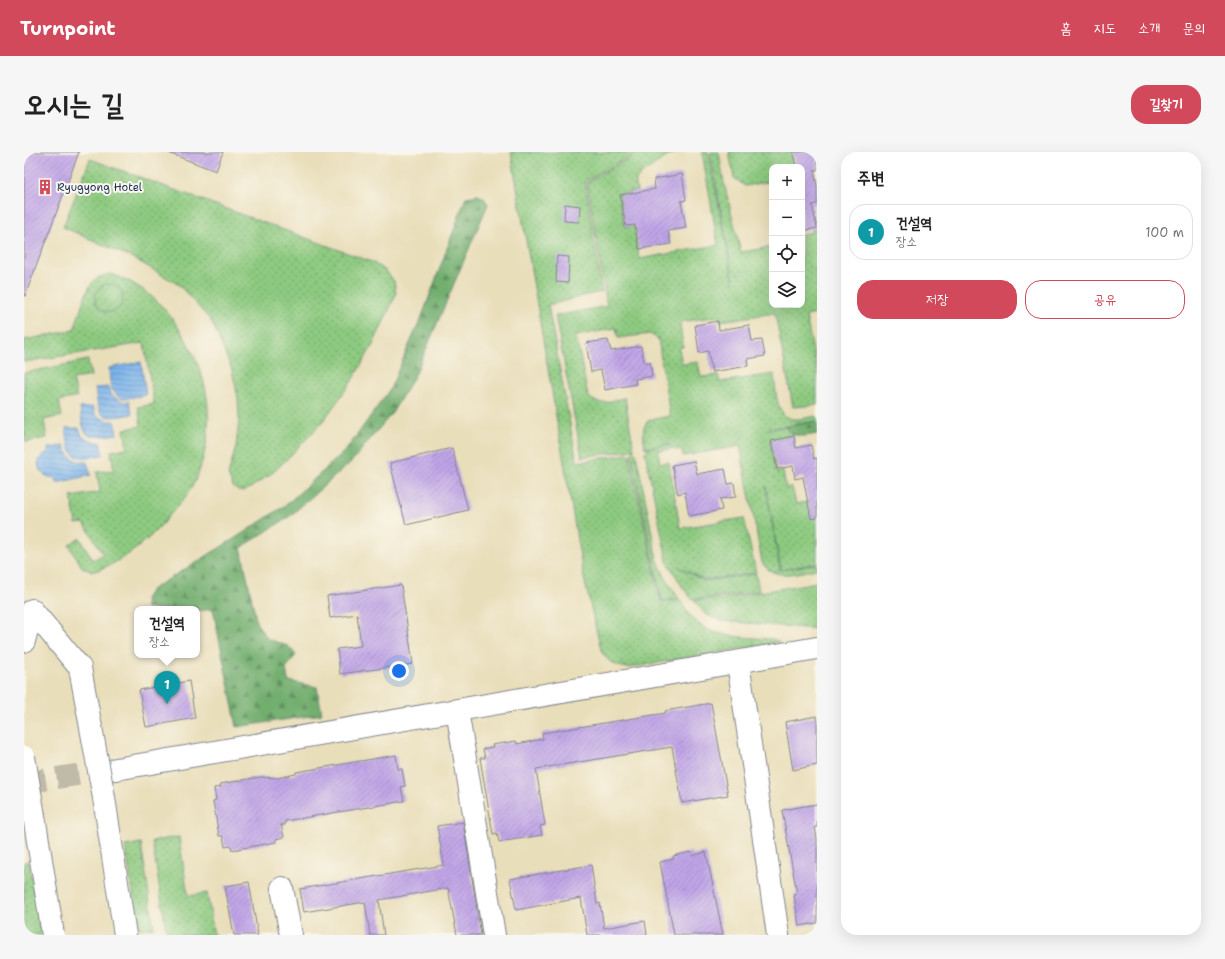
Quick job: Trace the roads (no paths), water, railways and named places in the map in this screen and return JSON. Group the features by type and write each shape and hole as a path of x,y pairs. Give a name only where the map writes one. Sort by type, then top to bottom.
{"street":[{"path":"24,641 32,610 80,668 104,798 125,935"},
{"path":"116,769 817,648"},
{"path":"738,662 778,935"},
{"path":"457,710 494,935"},
{"path":"24,757 53,935"},
{"path":"282,888 291,935"}],"water":[{"path":"141,362 146,395 122,399 112,389 109,368"},
{"path":"108,387 112,396 123,402 129,401 132,414 108,417 100,412 96,399 95,388"},
{"path":"93,407 96,416 108,421 114,421 117,434 99,437 88,435 85,432 81,419 80,408"},
{"path":"66,428 79,428 82,436 94,442 100,442 103,455 79,457 74,455 69,446"},
{"path":"64,446 67,453 72,458 78,461 87,462 91,475 57,483 56,478 45,475 41,472 38,464 43,455 48,452 48,448"}],"tunnel":[{"path":"24,783 116,769"}],"place":[{"name":"Ryugyong Hotel","path":"45,187"},
{"name":"건설역","path":"167,704"}]}
